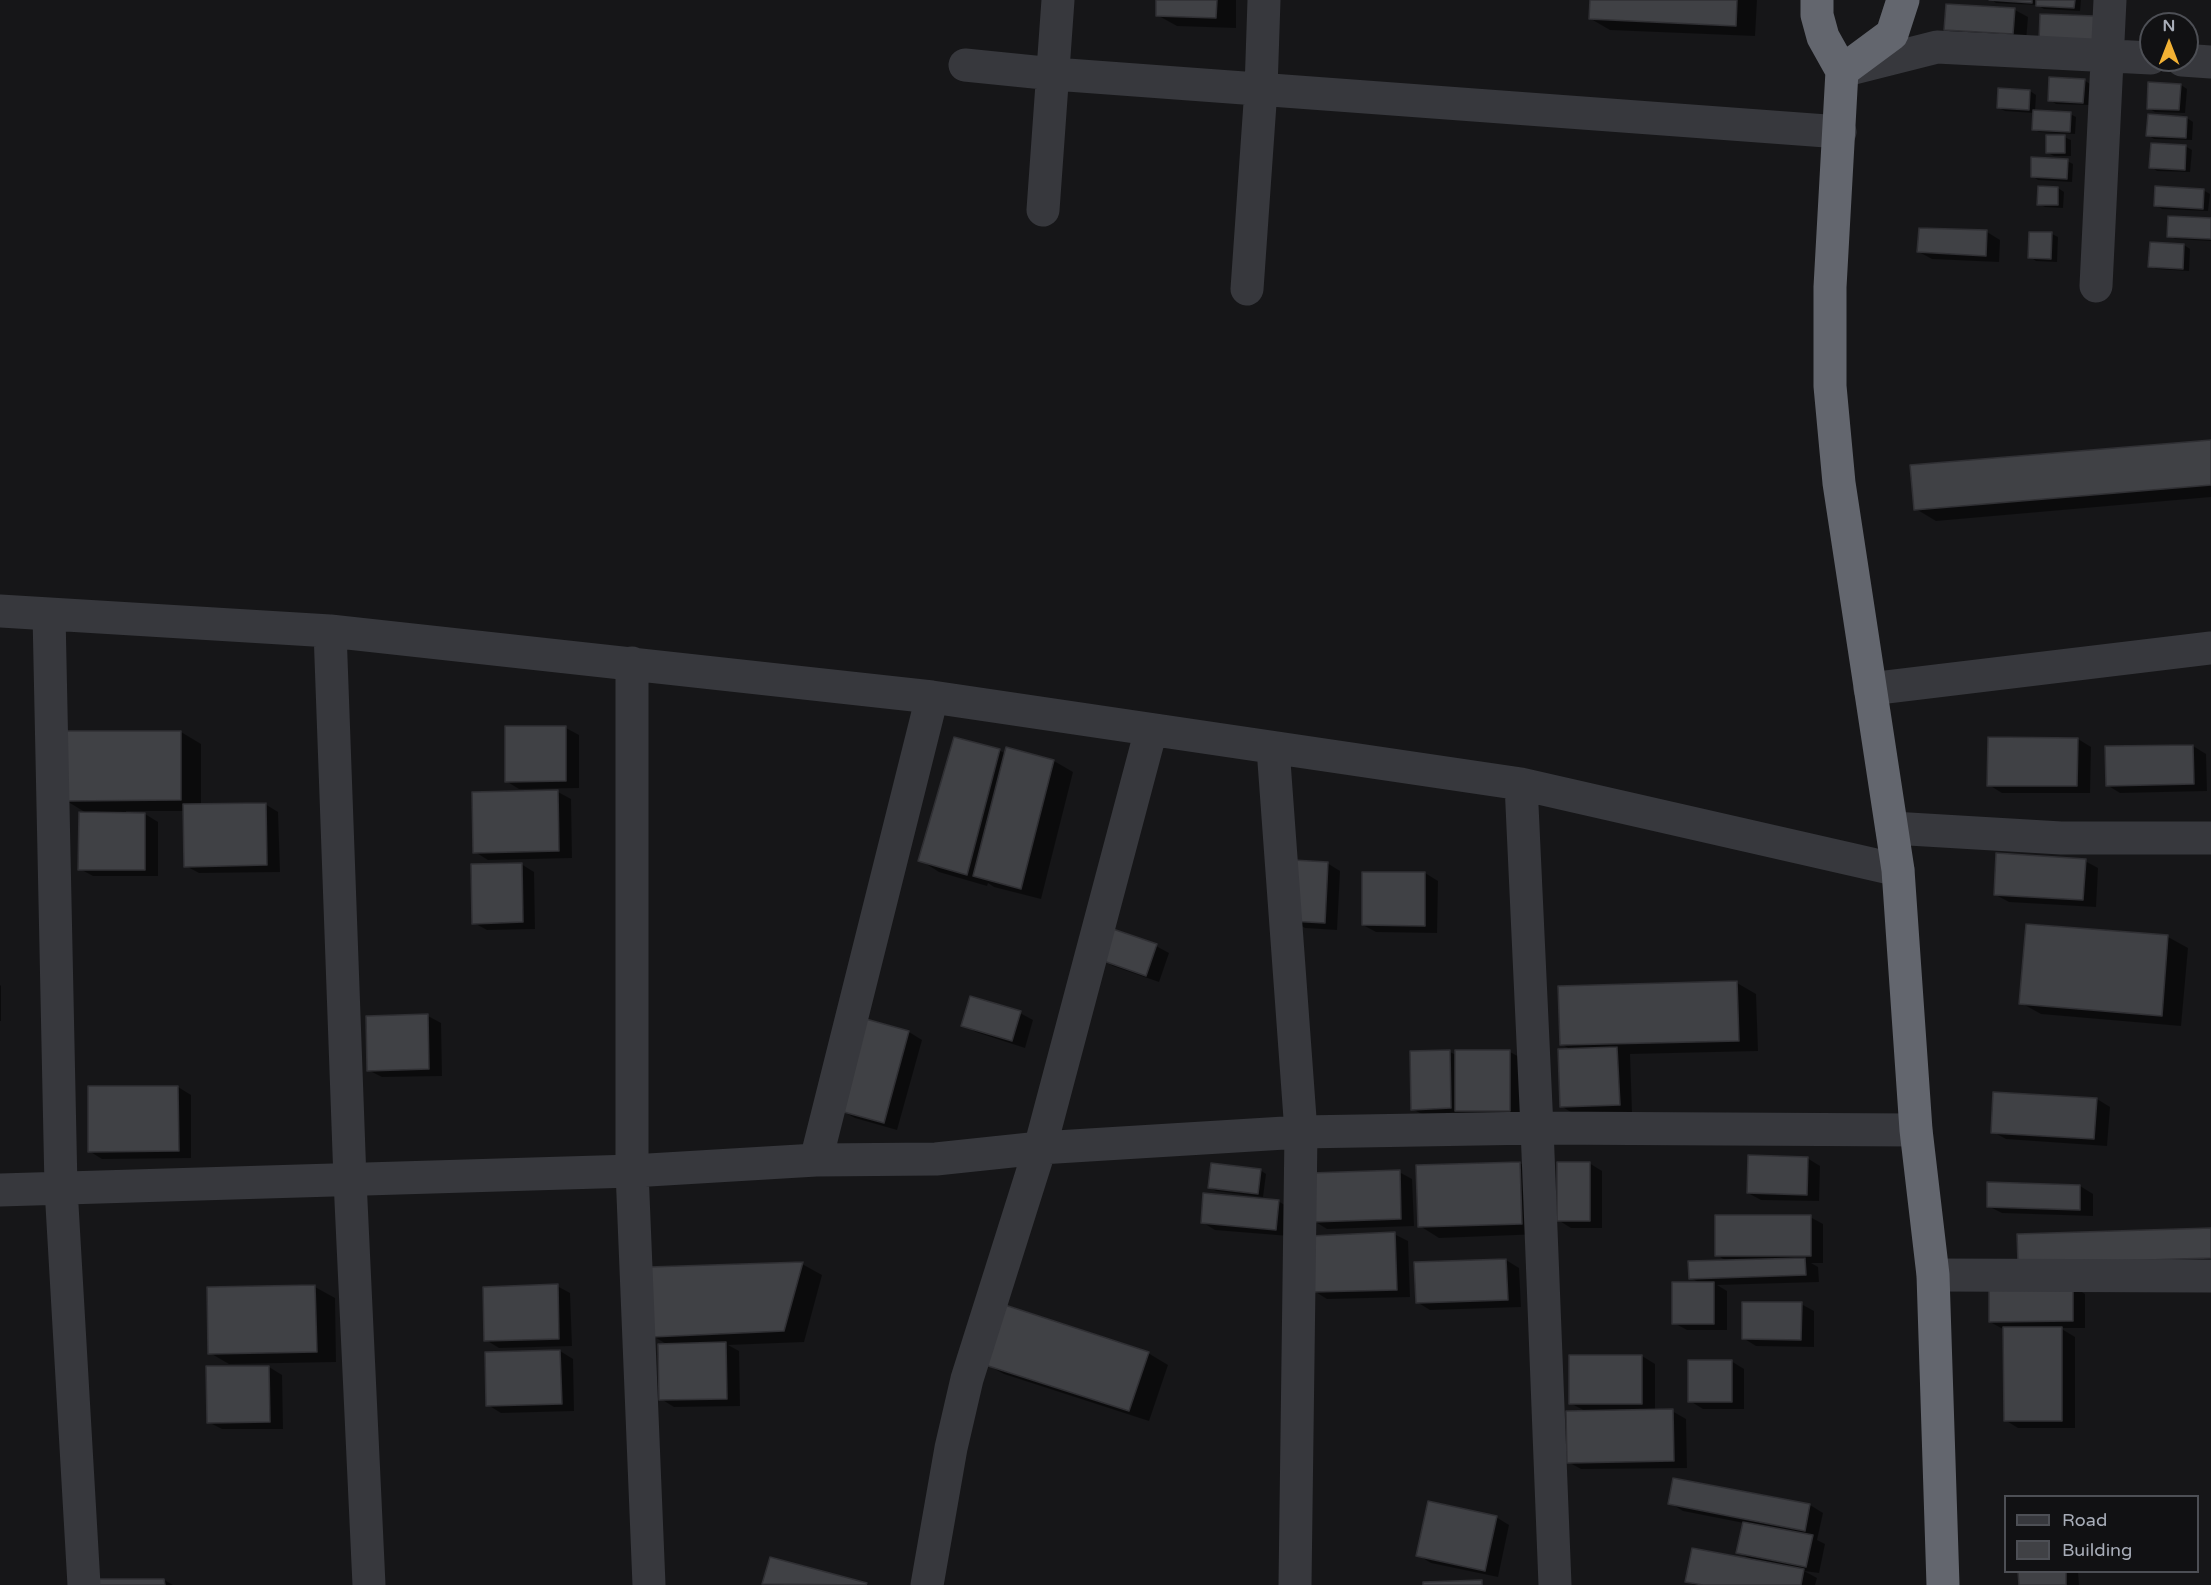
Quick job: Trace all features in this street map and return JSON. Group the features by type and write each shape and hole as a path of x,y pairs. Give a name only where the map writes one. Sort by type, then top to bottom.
{"highway":[{"path":"1817,0 1817,15 1823,37 1842,71 1830,287 1830,386 1839,483 1898,870 1916,1130 1933,1275 1943,1585"},
{"path":"1842,71 1892,34 1903,0"}],"street":[{"path":"1043,210 1058,0"},
{"path":"1247,289 1261,89 1264,0"},
{"path":"2096,286 2110,0"},
{"path":"1842,71 1937,47 2139,57"},
{"path":"965,64 1054,74 1840,132"},
{"path":"0,611 330,631 932,697 1521,784 1898,870"},
{"path":"49,614 61,1188 84,1585"},
{"path":"330,631 350,1180 369,1585"},
{"path":"1870,689 2211,648"},
{"path":"632,663 632,1171 649,1585"},
{"path":"816,1160 932,697"},
{"path":"927,1585 951,1448 968,1379 1040,1148 1151,730"},
{"path":"1273,748 1301,1132 1295,1585"},
{"path":"1521,784 1555,1585"},
{"path":"1892,828 2061,838 2211,838"},
{"path":"0,1190 632,1171 816,1160 936,1159 1040,1148 1301,1132 1537,1128 1916,1130"},
{"path":"1933,1275 2211,1276"}],"building":[{"path":"1156,0 1217,0 1216,18 1156,16"},
{"path":"1590,0 1737,0 1736,26 1589,19"},
{"path":"1989,0 2032,0 2032,3"},
{"path":"2036,0 2075,0 2074,8 2036,6"},
{"path":"1946,4 2015,8 2013,34 1944,30"},
{"path":"2040,14 2096,16 2095,43 2039,40"},
{"path":"2049,77 2085,79 2083,103 2048,101"},
{"path":"2148,82 2181,84 2179,110 2147,109"},
{"path":"1998,88 2030,90 2029,110 1997,108"},
{"path":"2033,110 2071,112 2070,132 2032,130"},
{"path":"2148,114 2187,117 2186,138 2146,136"},
{"path":"2046,135 2065,135 2065,153 2046,153"},
{"path":"2151,143 2186,145 2185,170 2149,168"},
{"path":"2031,157 2068,159 2067,179 2031,177"},
{"path":"2038,186 2058,187 2058,205 2037,205"},
{"path":"2155,186 2204,189 2203,209 2154,206"},
{"path":"2168,216 2211,218 2211,239 2167,237"},
{"path":"1919,228 1987,230 1986,256 1917,252"},
{"path":"2029,232 2052,232 2051,259 2028,258"},
{"path":"2150,242 2184,244 2183,269 2148,267"},
{"path":"2211,440 2211,485 1914,510 1910,465"},
{"path":"505,726 566,726 566,781 505,782"},
{"path":"63,731 181,731 181,800 63,801"},
{"path":"954,737 1000,749 967,875 918,861"},
{"path":"1988,737 2078,738 2077,786 1987,786"},
{"path":"2193,745 2194,784 2106,786 2105,746"},
{"path":"1006,747 1054,760 1021,889 973,876"},
{"path":"558,790 559,851 473,853 472,792"},
{"path":"266,803 267,865 184,867 183,804"},
{"path":"79,812 145,813 145,870 78,870"},
{"path":"1996,853 2086,859 2083,900 1994,895"},
{"path":"1293,860 1328,862 1325,923 1290,921"},
{"path":"522,863 523,922 472,924 471,864"},
{"path":"1362,872 1425,872 1425,926 1362,925"},
{"path":"2026,924 2168,935 2162,1016 2019,1004"},
{"path":"1110,928 1157,944 1146,976 1098,959"},
{"path":"1737,981 1739,1041 1560,1045 1558,986"},
{"path":"970,996 1021,1011 1012,1041 961,1026"},
{"path":"428,1014 429,1069 367,1071 366,1016"},
{"path":"866,1019 909,1031 884,1123 840,1111"},
{"path":"1617,1047 1620,1105 1560,1107 1558,1049"},
{"path":"1450,1050 1451,1108 1411,1110 1410,1051"},
{"path":"1455,1050 1510,1050 1510,1111 1455,1111"},
{"path":"88,1086 178,1086 179,1151 88,1152"},
{"path":"1993,1092 2097,1098 2094,1139 1991,1133"},
{"path":"1748,1155 1808,1157 1807,1195 1747,1193"},
{"path":"1520,1162 1522,1224 1418,1227 1416,1165"},
{"path":"1557,1162 1590,1162 1590,1221 1557,1221"},
{"path":"1211,1163 1261,1169 1258,1194 1208,1188"},
{"path":"1400,1170 1401,1219 1312,1222 1310,1173"},
{"path":"1987,1182 2080,1185 2080,1210 1987,1207"},
{"path":"1203,1193 1279,1200 1276,1230 1201,1223"},
{"path":"1715,1215 1811,1215 1811,1256 1715,1256"},
{"path":"2211,1228 2211,1258 2018,1264 2017,1234"},
{"path":"1395,1232 1397,1290 1312,1292 1310,1236"},
{"path":"1805,1258 1806,1275 1689,1279 1688,1261"},
{"path":"1506,1259 1508,1300 1416,1303 1414,1262"},
{"path":"803,1262 784,1331 651,1337 649,1267"},
{"path":"1672,1282 1714,1282 1714,1324 1672,1324"},
{"path":"558,1284 559,1339 484,1341 483,1287"},
{"path":"315,1285 317,1352 208,1354 207,1287"},
{"path":"1989,1285 2073,1285 2073,1321 1989,1322"},
{"path":"1742,1302 1802,1302 1801,1340 1742,1339"},
{"path":"1002,1304 1149,1352 1129,1411 982,1364"},
{"path":"2003,1327 2062,1327 2062,1421 2004,1421"},
{"path":"726,1342 727,1399 659,1400 658,1344"},
{"path":"560,1350 562,1404 486,1406 485,1352"},
{"path":"1569,1355 1642,1355 1642,1404 1569,1404"},
{"path":"1688,1360 1732,1360 1732,1402 1688,1402"},
{"path":"206,1366 269,1366 270,1422 207,1423"},
{"path":"1673,1409 1674,1461 1567,1463 1566,1411"},
{"path":"1673,1478 1810,1504 1805,1531 1668,1504"},
{"path":"1428,1501 1497,1516 1485,1571 1416,1556"},
{"path":"1743,1522 1813,1535 1806,1567 1736,1553"},
{"path":"1692,1548 1804,1569 1801,1585 1703,1585 1685,1582"},
{"path":"770,1557 867,1583 866,1585 762,1584"},
{"path":"2018,1573 2066,1573 2066,1585 2019,1585"},
{"path":"98,1579 164,1579 165,1585 99,1585"},
{"path":"1482,1580 1482,1585 1423,1585 1423,1582"}]}
